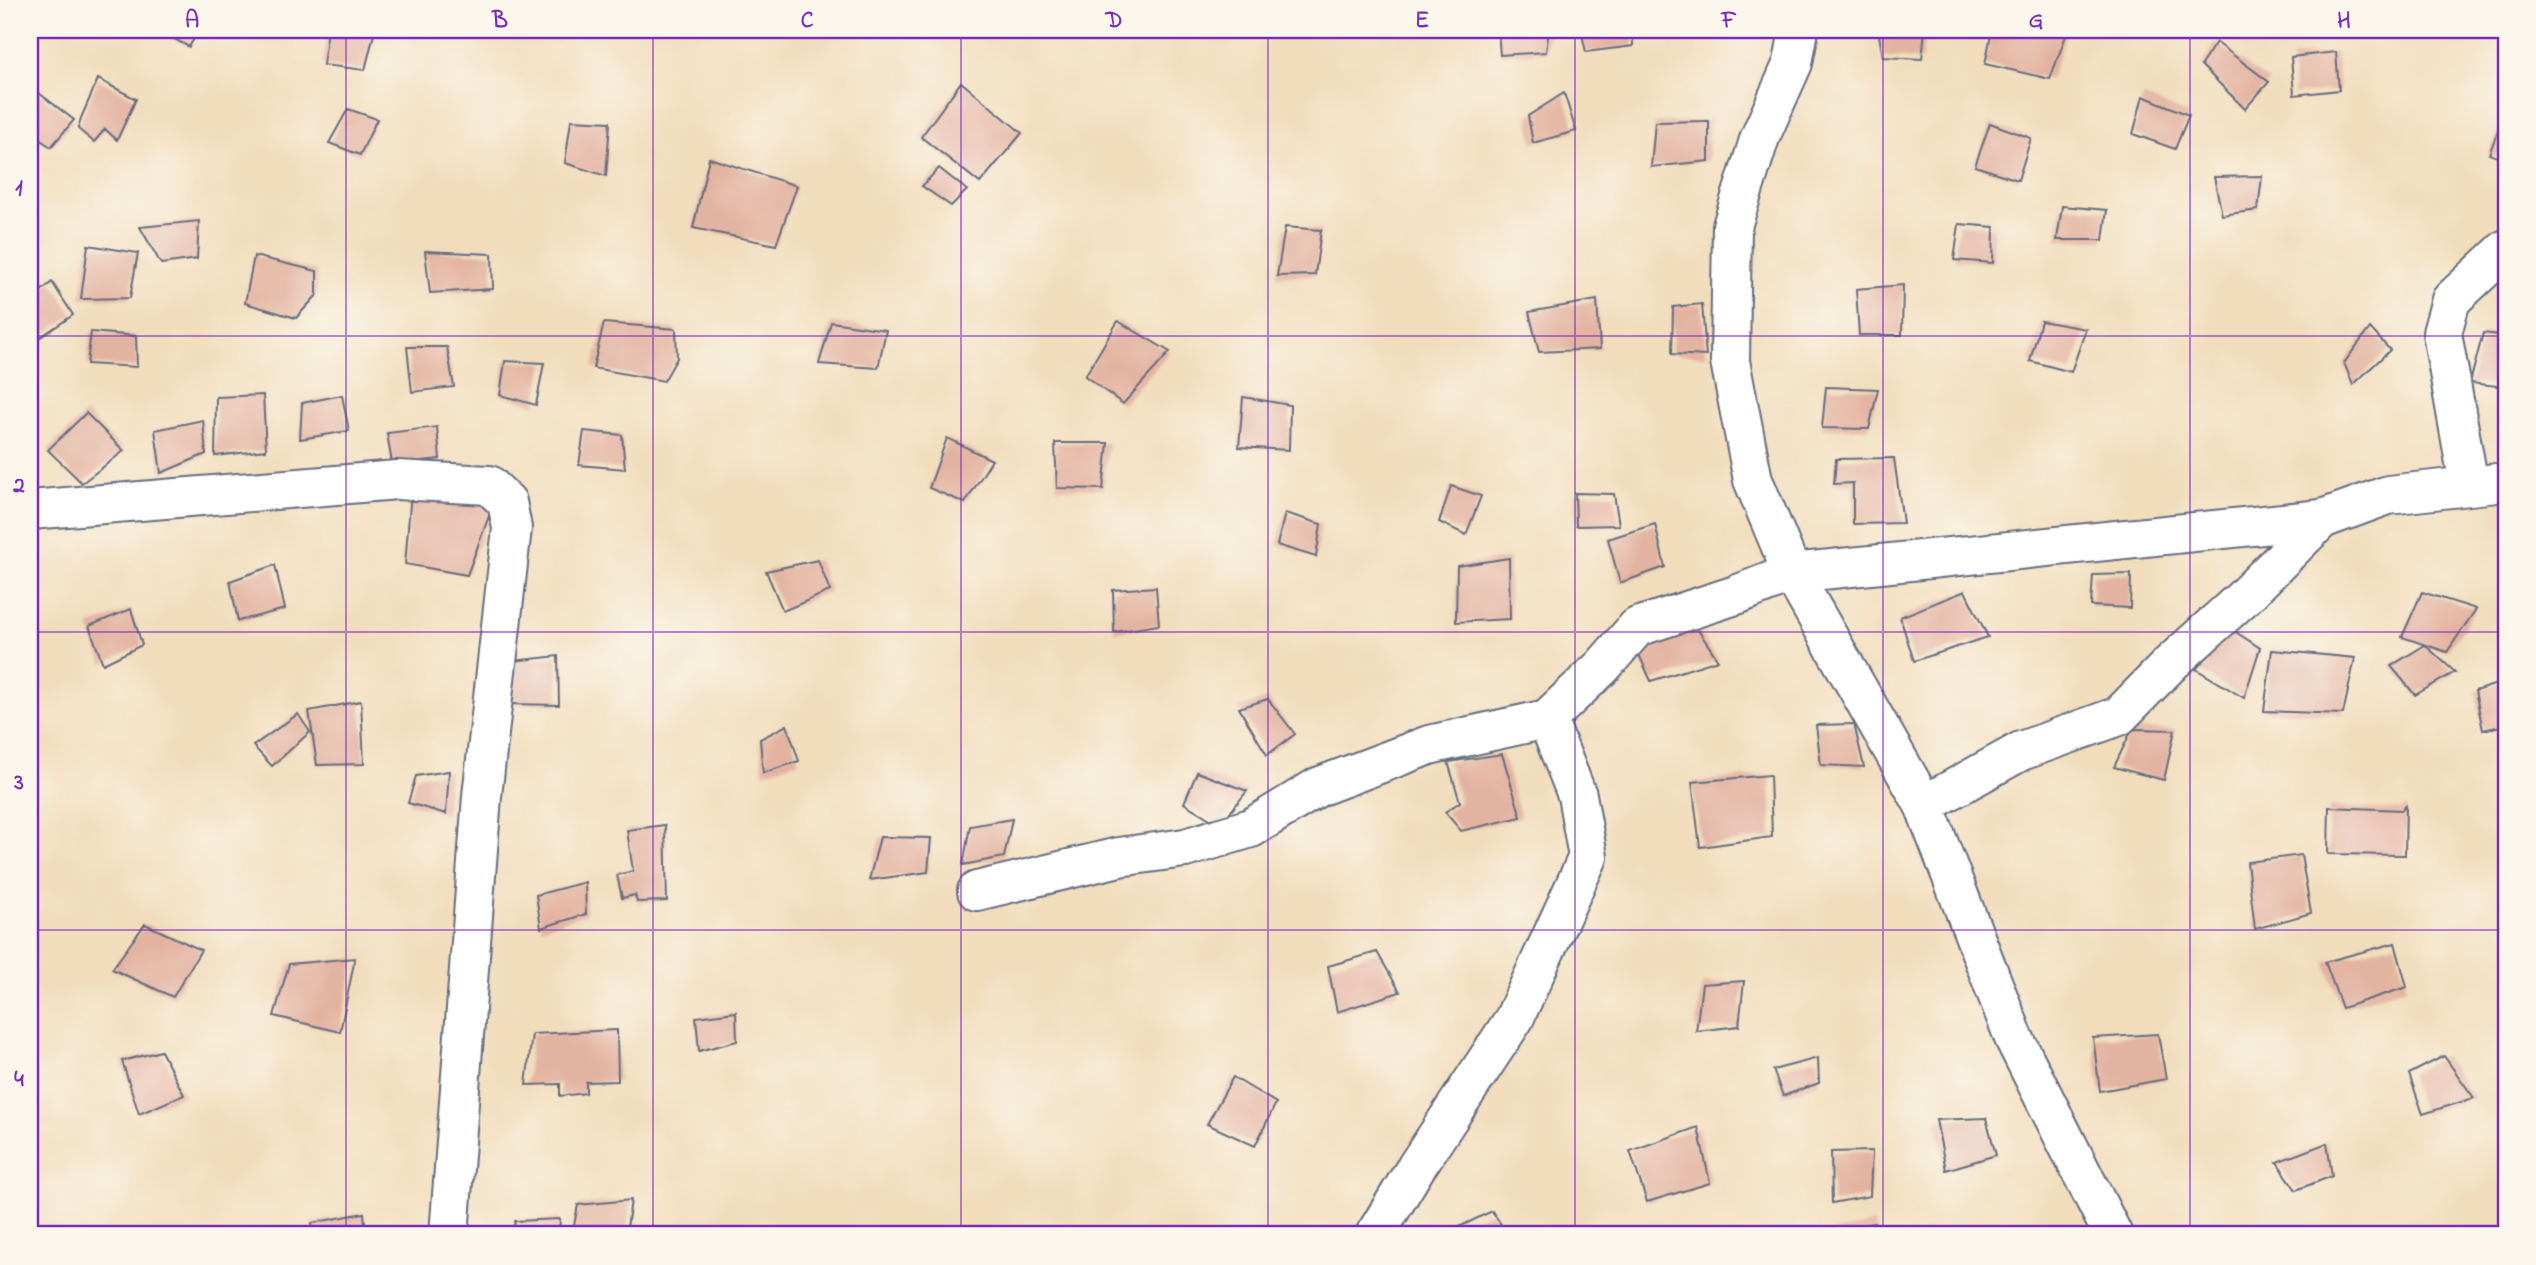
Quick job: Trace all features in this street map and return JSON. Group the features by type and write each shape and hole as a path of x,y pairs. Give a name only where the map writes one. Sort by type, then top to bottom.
{"street":[{"path":"1799,30 1793,63 1760,137 1732,226 1730,361 1753,480 1792,573 1924,804 2014,1038 2113,1235"},
{"path":"2469,485 2442,333 2451,300 2506,249"},
{"path":"30,510 397,480 489,485 507,502 512,528 482,796 449,1235"},
{"path":"976,891 1119,857 1185,848 1251,828 1318,787 1429,745 1547,719 1602,667 1637,626 1736,595 1792,573 2322,519 2388,495 2506,482"},
{"path":"1924,804 2021,751 2119,716 2322,519"},
{"path":"1375,1235 1415,1168 1514,1019 1588,857 1577,795 1547,719"}],"building":[{"path":"158,30 199,30 189,47"},
{"path":"328,30 375,30 365,70 323,65"},
{"path":"1498,30 1549,30 1546,52 1500,55"},
{"path":"1581,30 1633,30 1633,46 1586,52"},
{"path":"1699,30 1742,30 1741,37"},
{"path":"1878,30 1925,30 1922,59 1883,57"},
{"path":"1992,30 2068,30 2050,79 1985,64"},
{"path":"2216,42 2269,82 2245,109 2201,65"},
{"path":"2336,52 2339,90 2294,95 2291,57"},
{"path":"98,79 136,99 117,140 105,129 94,142 78,129"},
{"path":"961,82 1022,133 980,183 921,137"},
{"path":"35,90 74,120 51,147 30,133 30,97"},
{"path":"1564,93 1576,131 1533,143 1528,116"},
{"path":"2143,96 2189,115 2175,149 2133,134"},
{"path":"348,109 377,119 360,155 329,143"},
{"path":"2506,110 2506,160 2489,154"},
{"path":"571,120 610,122 606,176 565,163"},
{"path":"1709,121 1709,161 1651,167 1655,122"},
{"path":"1990,123 2031,138 2018,180 1975,166"},
{"path":"709,158 797,186 776,245 693,228"},
{"path":"939,168 967,190 951,206 922,186"},
{"path":"2262,176 2258,210 2222,215 2214,177"},
{"path":"2062,206 2107,210 2103,240 2057,240"},
{"path":"199,221 197,259 161,264 140,227"},
{"path":"1959,224 1994,227 1993,263 1954,260"},
{"path":"1285,227 1321,230 1315,275 1277,276"},
{"path":"88,245 138,253 130,298 81,299"},
{"path":"425,251 492,254 493,289 430,293"},
{"path":"254,256 317,271 317,295 296,318 245,303"},
{"path":"52,282 73,315 30,344 30,300"},
{"path":"1903,285 1902,335 1859,335 1856,289"},
{"path":"1597,300 1600,349 1539,352 1529,312"},
{"path":"1702,304 1706,356 1672,354 1673,307"},
{"path":"1118,321 1170,352 1123,404 1085,376"},
{"path":"2041,321 2086,329 2071,372 2030,361"},
{"path":"831,322 886,330 878,368 819,364"},
{"path":"604,323 676,329 677,358 664,381 593,368"},
{"path":"2370,328 2390,350 2353,385 2344,363"},
{"path":"91,332 136,336 137,367 87,364"},
{"path":"2483,333 2506,336 2506,387 2470,383"},
{"path":"407,347 447,347 454,387 412,392"},
{"path":"505,361 544,363 536,405 500,395"},
{"path":"1826,387 1878,389 1869,429 1822,428"},
{"path":"263,395 266,450 215,456 216,397"},
{"path":"342,395 349,431 300,439 302,403"},
{"path":"1243,397 1290,405 1289,450 1239,447"},
{"path":"86,413 124,451 82,483 48,450"},
{"path":"203,420 206,454 161,473 155,430"},
{"path":"437,427 440,459 392,464 387,433"},
{"path":"584,431 622,435 625,469 579,465"},
{"path":"947,438 992,460 965,503 929,488"},
{"path":"1055,443 1108,443 1103,489 1057,488"},
{"path":"1894,458 1903,523 1853,524 1853,483 1834,484 1836,459"},
{"path":"1451,486 1481,496 1466,535 1439,522"},
{"path":"411,492 495,500 467,575 405,564"},
{"path":"1575,493 1614,494 1619,525 1576,526"},
{"path":"1285,513 1321,524 1316,557 1277,545"},
{"path":"1655,524 1665,567 1620,583 1608,539"},
{"path":"1509,558 1510,619 1456,622 1457,566"},
{"path":"818,560 830,591 783,611 766,571"},
{"path":"275,565 285,609 238,621 230,581"},
{"path":"2131,574 2130,608 2091,606 2093,575"},
{"path":"1156,587 1159,625 1114,632 1113,590"},
{"path":"1965,591 1988,637 1914,661 1900,617"},
{"path":"2422,592 2476,609 2447,652 2402,637"},
{"path":"131,609 142,645 103,664 89,626"},
{"path":"1690,618 1718,660 1651,681 1632,639"},
{"path":"2231,629 2260,648 2244,698 2196,669"},
{"path":"2425,645 2455,672 2415,695 2391,666"},
{"path":"2272,650 2355,658 2343,714 2264,711"},
{"path":"558,656 559,705 507,704 513,661"},
{"path":"2506,681 2506,725 2483,730 2475,691"},
{"path":"1268,699 1295,734 1267,755 1239,708"},
{"path":"361,701 364,764 317,765 309,711"},
{"path":"298,714 310,732 272,766 253,746"},
{"path":"1854,724 1864,767 1821,765 1816,725"},
{"path":"787,725 799,761 763,773 760,739"},
{"path":"2132,729 2175,730 2164,780 2114,767"},
{"path":"1502,754 1521,817 1461,831 1445,812 1460,802 1448,762"},
{"path":"449,771 446,814 408,803 416,776"},
{"path":"1197,772 1247,791 1220,825 1184,803"},
{"path":"1770,775 1772,837 1700,847 1692,782"},
{"path":"2406,806 2405,855 2328,854 2329,807 2402,810"},
{"path":"1012,819 1004,857 963,865 970,826"},
{"path":"665,825 667,901 637,902 635,895 622,898 617,875 633,871 627,830"},
{"path":"880,837 931,838 928,872 869,880"},
{"path":"2301,855 2311,913 2255,929 2247,862"},
{"path":"585,882 586,914 541,928 536,895"},
{"path":"145,924 201,950 173,997 112,969"},
{"path":"2395,943 2407,987 2342,1008 2325,962"},
{"path":"1377,952 1400,992 1337,1012 1328,966"},
{"path":"355,958 340,1032 274,1016 289,964"},
{"path":"1744,981 1739,1026 1696,1031 1702,984"},
{"path":"736,1012 737,1041 699,1051 696,1017"},
{"path":"617,1030 618,1081 586,1082 586,1093 560,1096 560,1084 526,1085 532,1034"},
{"path":"2158,1034 2166,1079 2100,1091 2093,1038"},
{"path":"161,1051 184,1095 139,1114 122,1061"},
{"path":"2444,1056 2474,1098 2423,1114 2409,1074"},
{"path":"1818,1058 1819,1083 1783,1096 1773,1070"},
{"path":"1233,1077 1276,1103 1255,1146 1207,1124"},
{"path":"1986,1118 1996,1155 1946,1170 1936,1120"},
{"path":"1698,1127 1710,1183 1647,1202 1630,1151"},
{"path":"2327,1143 2332,1176 2296,1190 2277,1162"},
{"path":"1872,1151 1870,1196 1832,1203 1831,1152"},
{"path":"631,1200 626,1235 572,1235 578,1205"},
{"path":"1492,1211 1508,1235 1463,1235 1459,1227"},
{"path":"364,1213 366,1235 314,1235 312,1223"},
{"path":"560,1219 559,1235 512,1235 515,1221"},
{"path":"1875,1223 1878,1235 1833,1235 1832,1232"}]}
